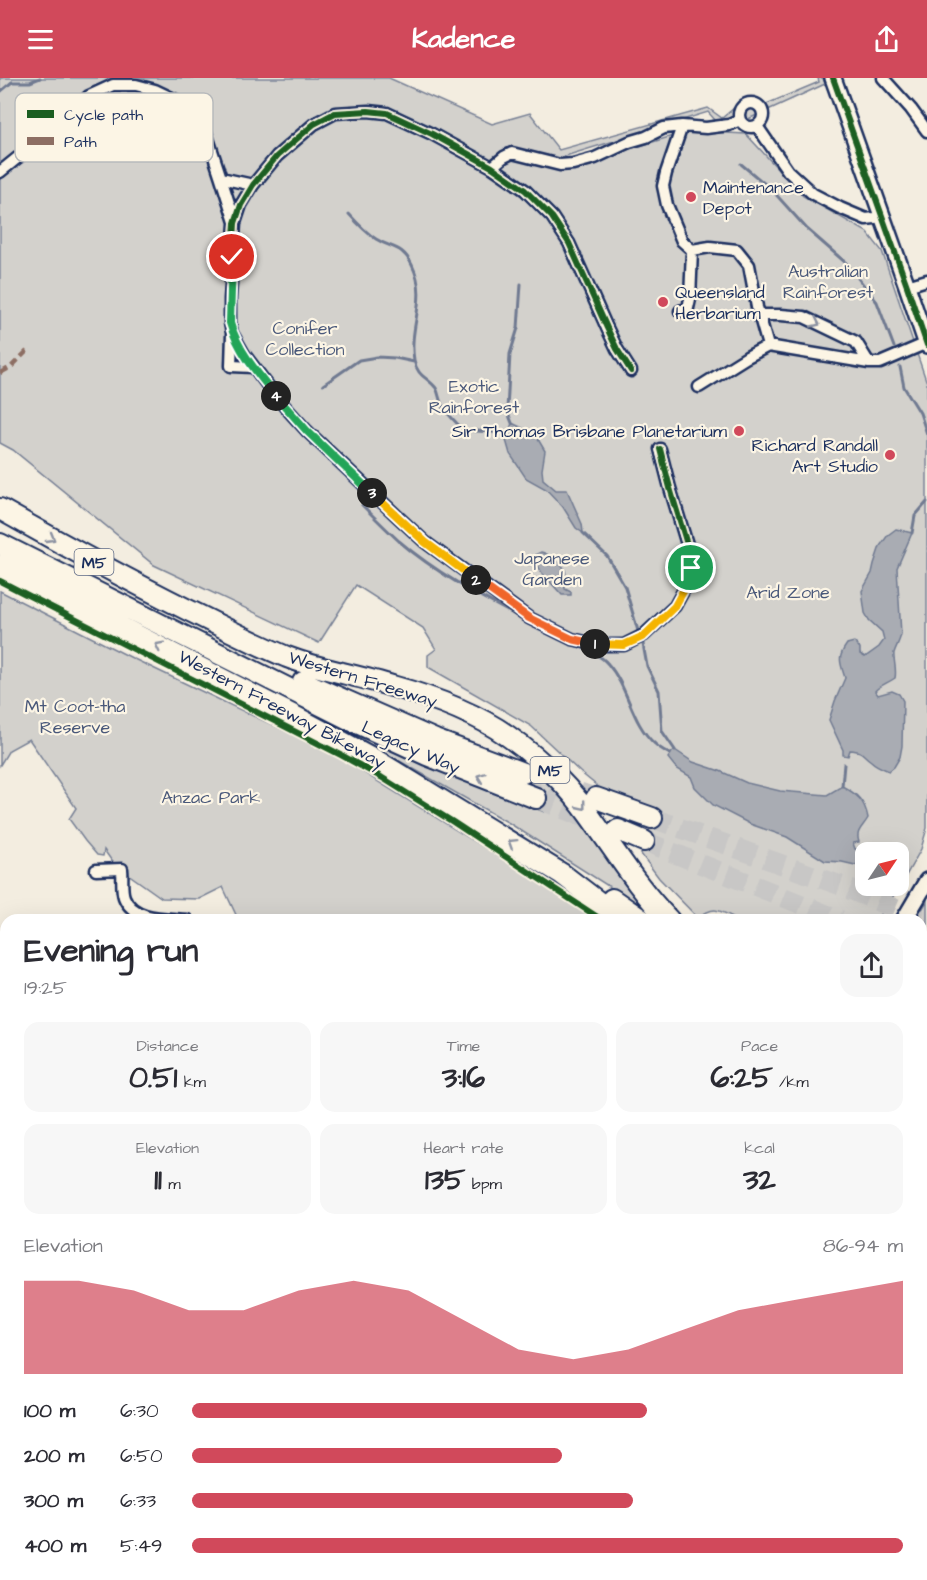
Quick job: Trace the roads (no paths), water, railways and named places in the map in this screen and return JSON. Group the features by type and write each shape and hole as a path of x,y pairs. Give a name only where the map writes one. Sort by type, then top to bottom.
{"highway":[{"name":"Western Freeway","path":"0,509 105,568 277,653 444,703 484,721 530,753 573,794 645,895 663,914"},
{"name":"Legacy Way","path":"0,531 302,682 435,740 523,774"},
{"name":"Legacy Way","path":"0,544 354,722 427,755 536,798"},
{"name":"M5","path":"0,565 374,759 562,874 614,914"},
{"path":"596,798 652,818"},
{"path":"618,831 644,841"},
{"path":"562,874 605,894 633,914"}],"main road":[{"path":"833,78 927,344"},
{"path":"908,914 927,881"}],"street":[{"path":"883,78 927,131"},
{"path":"96,93 113,85 136,85 161,93"},
{"path":"746,104 754,104 761,108 763,116 757,126 749,128 742,124 739,117 740,109 746,104"},
{"path":"253,367 231,366 230,299 235,223 241,205 253,185 277,156 314,124 335,113 355,111 387,113 432,134 492,167 525,190 552,217 569,243 617,349 630,371"},
{"path":"492,167 512,153 560,165 573,164 595,158 664,128 682,126 706,128 729,125 740,120"},
{"path":"682,126 663,186 667,204 682,241 692,250"},
{"path":"757,126 788,171 813,194 866,219 883,217"},
{"path":"213,154 235,223"},
{"path":"0,172 15,160"},
{"path":"221,178 253,185"},
{"path":"692,250 710,247 737,250 749,265 768,346"},
{"path":"680,311 688,308 690,299 692,250"},
{"path":"908,286 927,280"},
{"path":"759,315 804,317 856,342 869,363"},
{"path":"232,333 253,367 307,431 425,542 529,618 572,639 600,645 624,645 644,636 675,606 687,584 691,568 689,551 660,449"},
{"path":"699,387 768,346 880,363 927,344"},
{"path":"96,870 122,869 124,898 128,904 142,914"}],"waterway":[{"path":"0,92 12,82 30,82 40,78"},
{"path":"741,164 771,189 807,229 846,263 877,302 894,347"},
{"path":"349,214 372,236 404,254 412,265 419,289 413,348 415,365 436,388 444,408 463,430 504,433"},
{"path":"512,423 507,410 510,354 518,328 521,284"},
{"path":"323,385 359,360 377,357 414,362"},
{"path":"900,367 904,387 920,413 927,434"},
{"path":"912,533 915,516 927,502"},
{"path":"362,505 399,541 427,563 521,618"},
{"path":"583,533 607,556 625,587 638,631"},
{"path":"529,564 536,563"},
{"path":"545,631 563,640"},
{"path":"572,644 587,649 605,660 621,684 640,726 647,736 670,754"},
{"path":"643,644 647,666 659,691 662,731 675,750"},
{"path":"842,786 844,764"}],"tunnel":[{"path":"523,773 596,798"},
{"path":"536,798 601,824"},
{"path":"652,818 842,886 907,914"},
{"path":"644,841 825,914"}],"place":[{"name":"Maintenance Depot","path":"691,197"},
{"name":"Queensland Herbarium","path":"663,302"},
{"name":"Sir Thomas Brisbane Planetarium","path":"739,431"},
{"name":"Richard Randall Art Studio","path":"890,455"}],"park label":[{"name":"Australian Rainforest","path":"828,281"},
{"name":"Conifer Collection","path":"305,338"},
{"name":"Exotic Rainforest","path":"474,396"},
{"name":"Japanese Garden","path":"552,568"},
{"name":"Arid Zone","path":"788,592"},
{"name":"Mt Coot-tha Reserve","path":"75,716"},
{"name":"Anzac Park","path":"211,797"}]}
